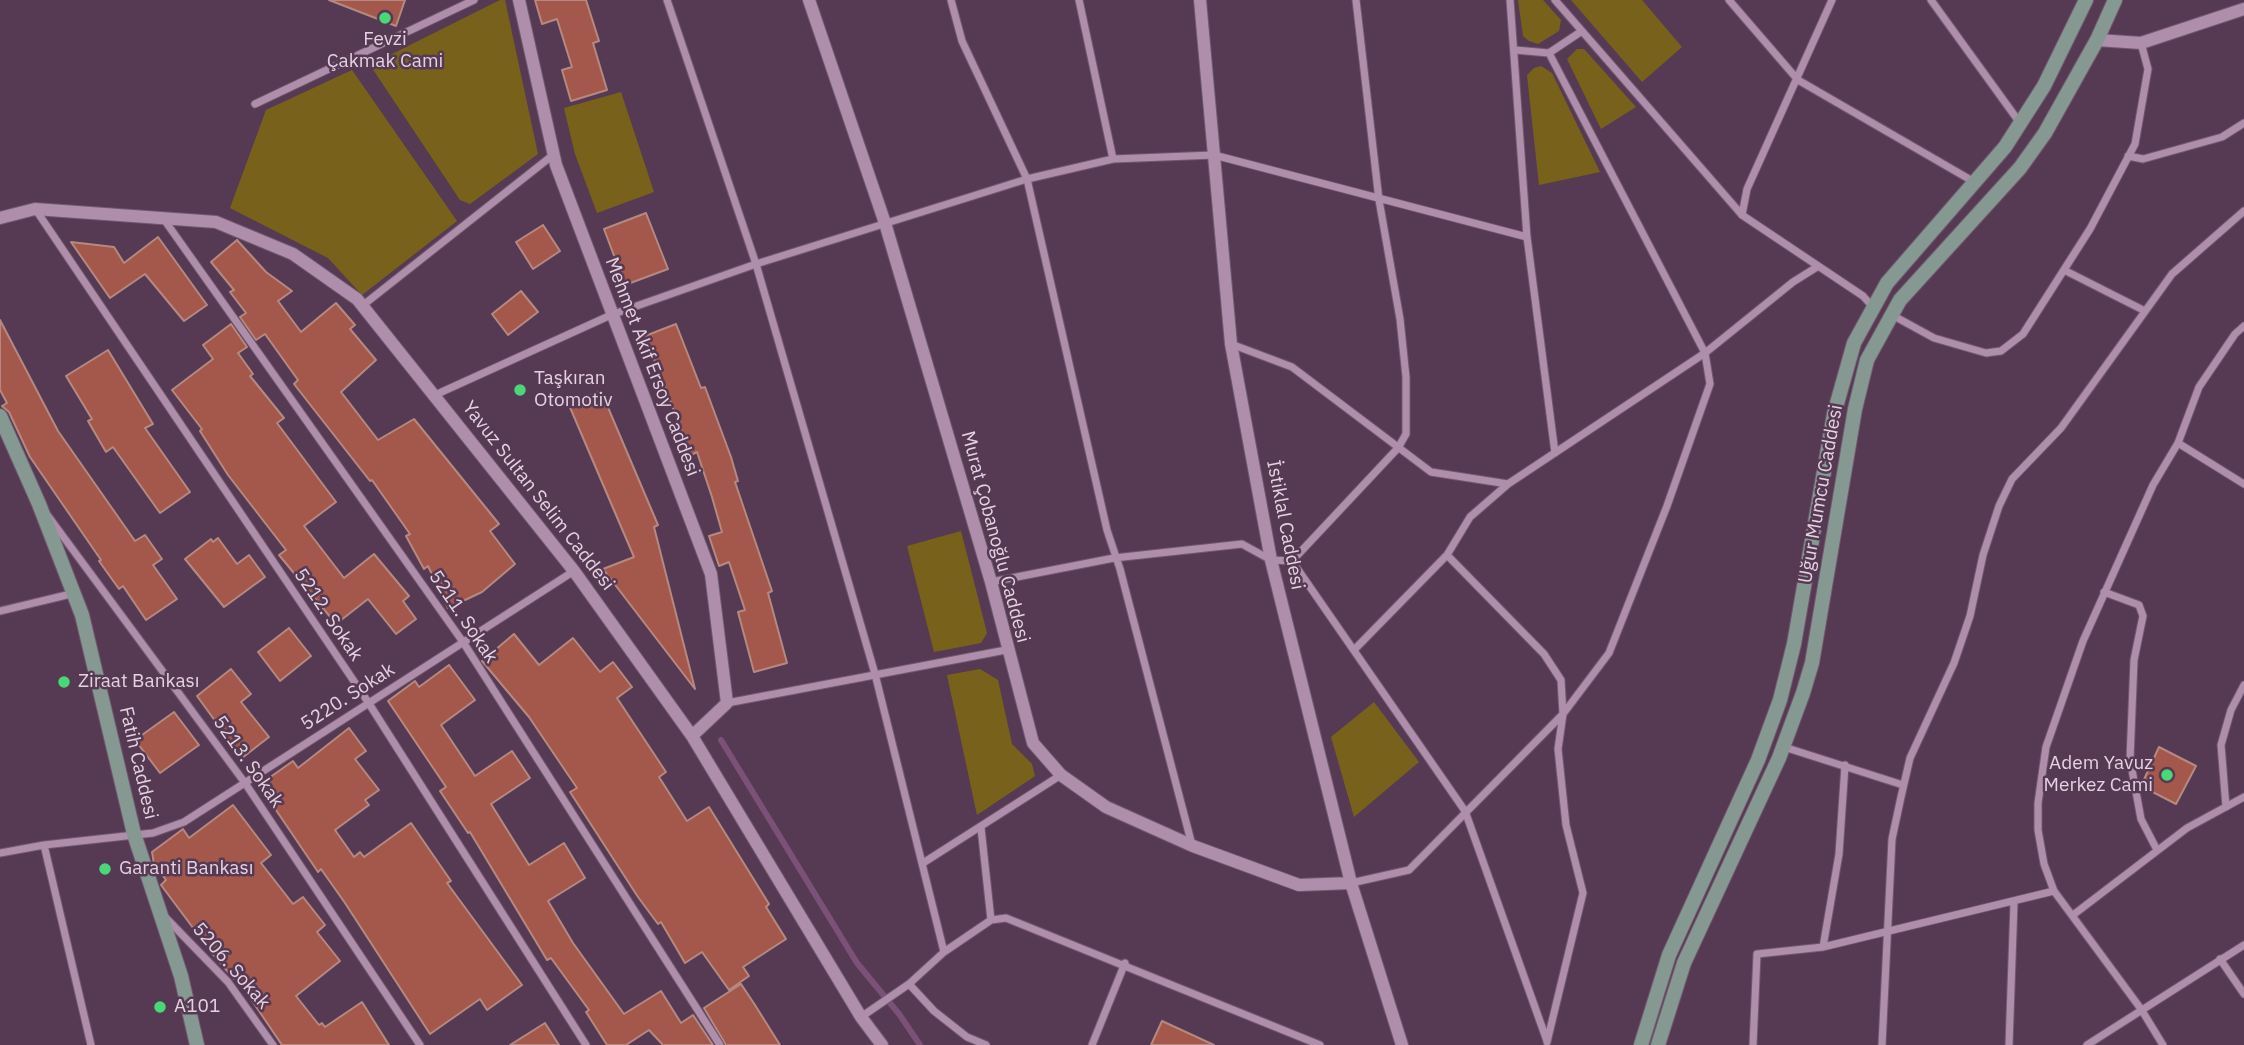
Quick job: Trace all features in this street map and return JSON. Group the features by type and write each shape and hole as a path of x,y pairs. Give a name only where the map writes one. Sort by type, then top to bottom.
{"main road":[{"name":"Uğur Mumcu Caddesi","path":"1641,1045 1669,955 1758,760 1780,700 1794,644 1834,414 1854,343 1887,283 1976,183 2021,124 2049,77 2086,0"},
{"name":"Uğur Mumcu Caddesi","path":"1658,1045 1684,962 1784,747 1812,663 1860,386 1867,360 1900,300 2020,168 2045,133 2097,40 2115,0"},
{"name":"Fatih Caddesi","path":"0,416 75,593 134,834 181,976 197,1045"}],"street":[{"name":"Mehmet Akif Ersoy Caddesi","path":"519,0 554,154 611,315 710,574 727,703"},
{"path":"667,0 756,264 875,674 944,952"},
{"name":"Murat Çobanoğlu Caddesi","path":"809,0 885,223 991,582 1006,650 1033,743 1061,775 1106,807 1193,846 1299,884 1351,883"},
{"path":"951,0 962,41 1027,179 1114,558 1120,569 1193,846"},
{"path":"1079,0 1113,159"},
{"name":"İstiklal Caddesi","path":"1200,0 1231,344 1270,560 1351,883 1402,1045"},
{"path":"991,582 1114,558 1242,544 1270,560 1292,561 1398,448 1406,434 1406,377 1400,319 1378,200 1356,0"},
{"path":"1510,0 1527,237 1555,453"},
{"path":"1555,0 1742,215 1872,306"},
{"path":"1730,0 1798,80 1976,183"},
{"path":"1742,215 1747,189 1832,0"},
{"path":"1931,0 2021,124"},
{"path":"256,104 469,1"},
{"path":"2097,40 2141,43 2244,9"},
{"path":"1515,50 1549,53 1582,31"},
{"path":"1892,315 1934,338 1986,352 2001,351 2023,334 2064,270 2136,144 2148,69 2141,43"},
{"path":"1351,883 1409,870 1563,714 1609,653 1667,506 1710,384 1705,353 1549,53"},
{"path":"2128,156 2143,159 2222,137 2244,124"},
{"path":"362,306 554,154"},
{"path":"435,396 611,315 756,264 1027,179 1113,159 1214,155 1527,237"},
{"name":"Yavuz Sultan Selim Caddesi","path":"0,218 35,209 216,222 263,240 320,270 362,306 574,571 692,736 861,1017 882,1045"},
{"name":"5212. Sokak","path":"35,209 368,702 586,1045"},
{"path":"1882,1045 1885,933 1892,839 1903,785 1910,758 1954,663 1970,616 1983,555 1999,506 2012,480 2061,428 2172,274 2244,211"},
{"name":"5211. Sokak","path":"163,218 463,642 720,1045"},
{"path":"1354,650 1447,555 1470,517 1508,484 1705,353 1793,282 1817,267"},
{"path":"2064,270 2145,311"},
{"path":"2163,1045 2141,1009 2054,891 2044,864 2038,830 2046,747 2082,641 2153,485 2178,443 2199,387 2235,334 2244,326"},
{"path":"1231,344 1292,367 1431,472 1508,484"},
{"path":"2178,443 2244,484"},
{"name":"5213. Sokak","path":"39,504 245,783 420,1045"},
{"path":"1447,555 1544,654 1561,680 1563,714 1558,749 1566,825 1583,893 1547,1043"},
{"path":"1292,561 1465,811 1547,1043"},
{"name":"5220. Sokak","path":"0,853 44,845 153,833 184,822 574,571"},
{"path":"2104,592 2139,605 2143,616 2134,660 2130,759 2141,819 2157,850"},
{"path":"0,611 75,593"},
{"path":"692,736 727,703 1006,650"},
{"path":"2226,807 2221,744 2231,710 2244,685"},
{"path":"1784,747 1903,785"},
{"path":"1823,947 1839,854 1845,765"},
{"path":"923,863 1061,775"},
{"path":"2073,915 2187,828 2244,797"},
{"path":"981,828 991,920"},
{"path":"44,845 91,1045"},
{"path":"1753,1045 1757,954 1823,947 2014,903 2054,891"},
{"path":"2009,1045 2014,903"},
{"name":"5206. Sokak","path":"160,912 228,982 273,1045"},
{"path":"861,1017 909,984 944,952 991,920 1006,918 1125,963 1320,1045"},
{"path":"2087,1045 2244,945"},
{"path":"2220,959 2244,994"},
{"path":"1092,1045 1125,963"},
{"path":"909,984 934,1012 967,1037 986,1045"}],"shaded area":[{"path":"500,0 505,0 538,154 470,204 460,200 370,65"},
{"path":"1518,0 1543,0 1561,20 1559,31 1538,44 1529,41 1523,36"},
{"path":"1571,0 1642,0 1682,47 1642,82"},
{"path":"1577,49 1584,49 1636,107 1601,129 1567,59"},
{"path":"1541,66 1552,73 1600,172 1539,185 1527,75 1534,68"},
{"path":"352,70 457,221 362,295 328,258 230,208 266,110"},
{"path":"621,92 654,192 597,213 575,154 564,108"},
{"path":"961,531 987,633 981,643 934,652 907,546"},
{"path":"980,669 998,680 1012,744 1032,764 1035,776 977,815 947,675"},
{"path":"1374,702 1419,762 1354,817 1331,737"}],"building":[{"name":"Fevzi Çakmak Cami","path":"329,0 405,0 396,26"},
{"path":"535,0 586,0 599,41 593,43 607,90 571,101 562,70 572,67 557,19 542,24"},
{"path":"646,213 668,269 625,285 604,229"},
{"path":"543,225 560,251 533,269 516,242"},
{"path":"158,237 207,305 184,321 145,274 110,298 71,242 114,247 124,263"},
{"path":"237,240 266,272 292,291 278,301 301,332 336,303 355,325 350,329 376,360 341,392 378,440 414,419 499,524 490,531 515,564 482,592 448,608 428,566 424,569 406,536 410,534 372,480 370,481 294,384 298,380 265,334 256,340 240,317 246,313 230,292 234,290 211,262"},
{"path":"521,291 538,312 508,335 492,314"},
{"path":"0,320 58,431 135,541 145,535 162,559 153,565 177,599 146,620 123,586 119,589 99,561 101,560 30,457 9,412 2,406 7,403 0,390"},
{"path":"231,324 247,347 238,353 253,374 250,376 284,418 277,423 336,502 304,526 344,578 374,554 409,596 403,601 416,619 396,634 368,599 336,624 279,555 286,550 228,475 200,431 202,429 172,390 213,359 203,345"},
{"path":"676,324 701,388 705,387 731,457 738,481 735,482 772,591 768,593 787,663 754,672 738,612 745,610 729,562 719,566 709,536 722,532 712,497 697,452 691,455 645,336"},
{"path":"108,350 153,424 145,428 190,492 160,513 113,447 106,452 88,421 92,419 66,376"},
{"path":"601,391 658,525 654,527 695,689 603,569 634,557 569,405"},
{"path":"218,538 237,564 249,555 265,577 224,607 185,559 211,539 213,542"},
{"path":"289,628 311,656 280,681 258,652"},
{"path":"514,634 539,665 573,638 600,672 613,662 632,687 617,698 666,772 659,777 687,821 709,807 769,904 766,907 786,939 743,967 749,976 729,990 702,952 685,963 661,922 658,924 638,897 570,792 577,788 529,717 482,661"},
{"path":"449,665 475,700 441,725 475,776 512,751 530,778 491,804 529,865 564,843 585,878 548,901 573,943 624,1014 661,991 681,1023 693,1015 713,1045 663,1045 649,1030 626,1045 607,1045 586,1012 589,1010 551,958 547,960 470,832 468,833 440,791 446,787 388,701 415,681 419,687"},
{"path":"231,669 251,694 241,702 269,737 242,758 197,696"},
{"path":"174,712 199,745 160,773 135,740"},
{"path":"349,728 366,751 355,759 379,790 365,800 369,805 335,830 354,857 360,852 364,857 411,823 451,881 447,883 522,985 487,1010 480,999 430,1034 345,903 321,869 318,872 259,785 293,761 298,768"},
{"name":"Adem Yavuz Merkez Cami","path":"2159,747 2196,766 2176,804 2141,786"},
{"path":"233,805 271,855 261,863 293,904 303,897 325,925 317,932 340,961 296,996 319,1025 322,1023 325,1027 362,1002 389,1045 282,1045 236,977 234,979 211,952 161,885 166,880 154,864 152,852 183,829 189,838"},
{"path":"741,984 780,1045 726,1045 704,1008"},
{"path":"1162,1021 1214,1045 1151,1045"},
{"path":"545,1023 559,1045 510,1045"}],"waterway":[{"path":"721,740 857,963 899,1014 920,1045"}],"place":[{"name":"Fevzi Çakmak Cami","path":"385,18"},
{"name":"Taşkıran Otomotiv","path":"520,390"},
{"name":"Ziraat Bankası","path":"64,682"},
{"name":"Adem Yavuz Merkez Cami","path":"2167,775"},
{"name":"Garanti Bankası","path":"105,869"},
{"name":"A101","path":"160,1007"}]}
